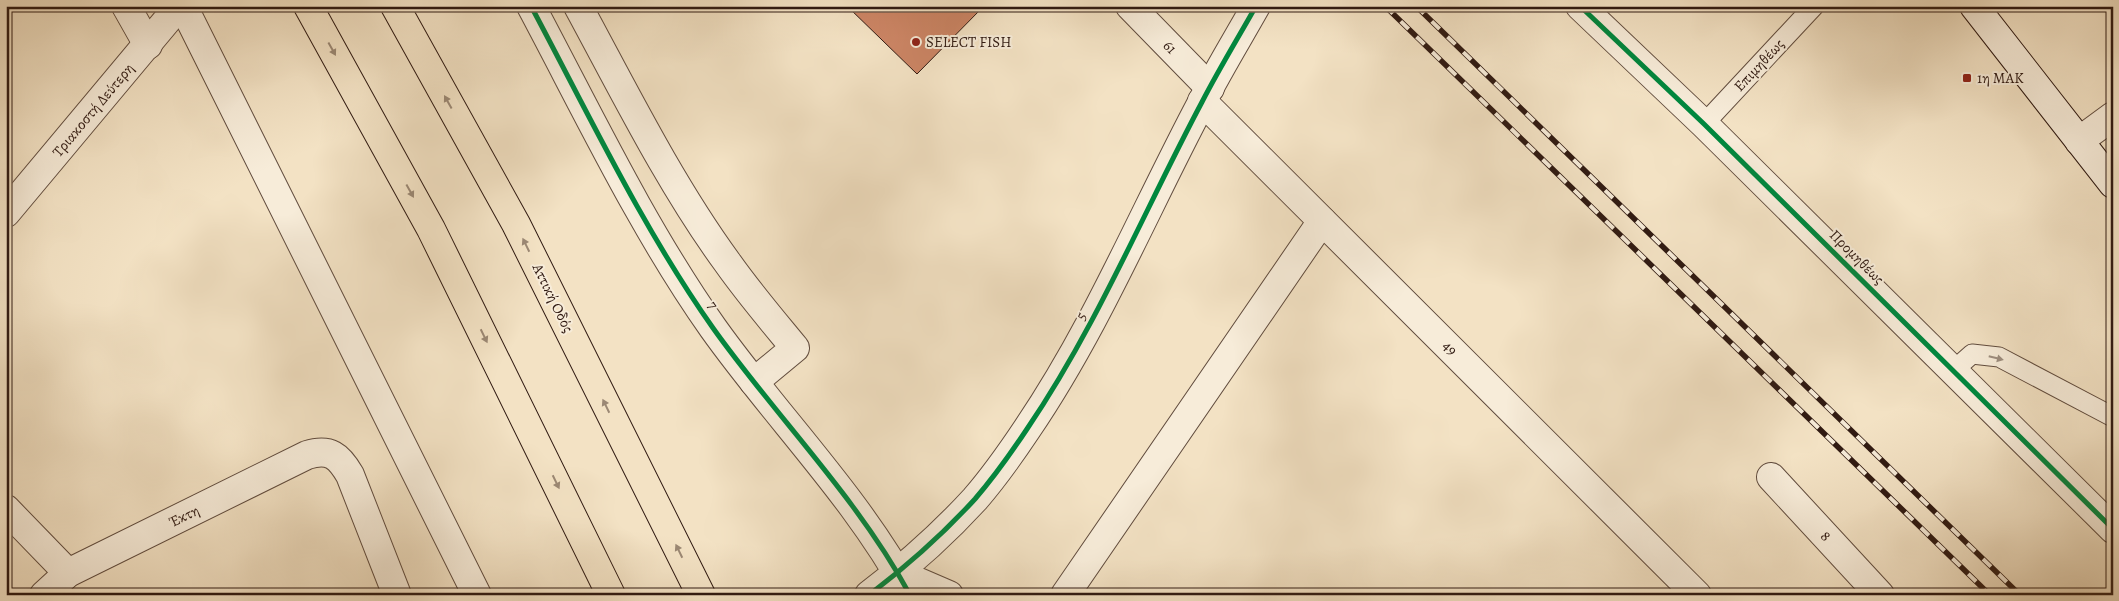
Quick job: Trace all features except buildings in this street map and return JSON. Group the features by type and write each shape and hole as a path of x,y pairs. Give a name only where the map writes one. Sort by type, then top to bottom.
{"highway":[{"path":"308,6 431,229 612,595"},
{"name":"Αττική Οδός","path":"396,6 516,224 700,595"}],"street":[{"path":"126,6 148,45"},
{"path":"181,6 477,595"},
{"name":"Τριακοστή Δεύτερη","path":"6,213 181,6"},
{"name":"7","path":"531,6 653,234 713,328 832,480 904,584"},
{"path":"578,6 629,101 702,225 726,262 795,348 754,382"},
{"name":"61","path":"1130,6 1206,95"},
{"name":"5","path":"869,595 904,584 942,534 976,497 1008,457 1040,411 1097,312 1206,95 1256,6"},
{"name":"Προμηθέως","path":"1580,6 1704,124 2113,529"},
{"path":"1974,6 2113,184"},
{"name":"49","path":"1206,95 1322,221 1681,590"},
{"path":"2079,141 2113,116"},
{"path":"1065,595 1322,221"},
{"name":"Έκτη","path":"44,595 68,573 307,455 319,451 331,454 342,461 350,475 397,595"},
{"name":"8","path":"1771,477 1880,595"},
{"path":"6,509 68,573"},
{"path":"904,584 949,595"}],"lane":[{"name":"Επιμηθέως","path":"1704,124 1814,6"},
{"path":"1954,370 1972,354 1999,357 2113,417"}],"railway":[{"path":"1385,6 1990,595"},
{"path":"1416,6 2020,595"}],"cycle path":[{"path":"531,6 617,170 687,290 763,394 816,458 866,525 910,595"},
{"path":"869,595 897,573 963,512 996,474 1027,429 1076,350 1202,102 1256,6"},
{"path":"1580,6 1704,124 2113,529"}],"place":[{"name":"SELECT FISH","path":"916,42"},
{"name":"1η ΜΑΚ","path":"1967,78"}]}
